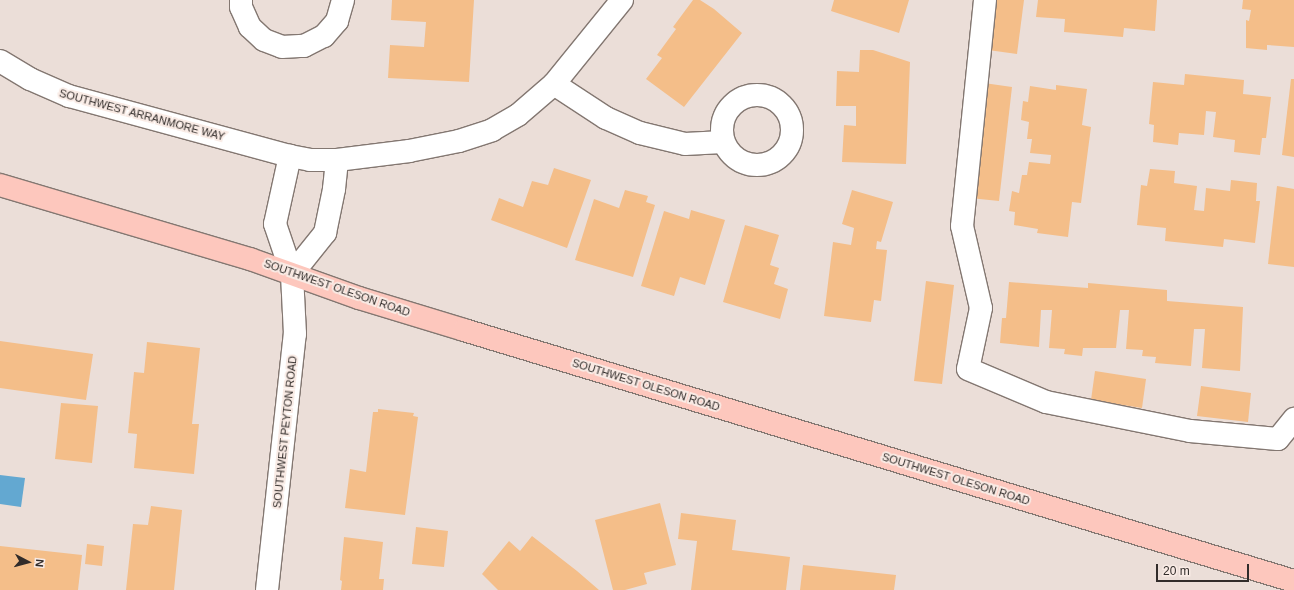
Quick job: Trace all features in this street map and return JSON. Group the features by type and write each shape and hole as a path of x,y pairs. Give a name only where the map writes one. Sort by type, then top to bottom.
{"main road":[{"name":"SOUTHWEST OLESON ROAD","path":"0,185 292,274 464,330 1294,581"}],"street":[{"path":"241,0 241,7 250,27 264,40 282,47 304,46 324,36 336,21 342,0"},
{"name":"SOUTHWEST ARRANMORE WAY","path":"0,61 30,79 69,96 290,156 310,160 337,160 409,151 459,141 492,130 518,115 554,84 622,0"},
{"path":"985,0 962,226 981,308 968,369 1046,402 1190,431 1278,439 1294,420"},
{"path":"554,84 606,118 640,133 685,144 723,142"},
{"path":"290,156 275,224 292,274"},
{"path":"292,274 325,232 334,189 337,160"},
{"name":"SOUTHWEST PEYTON ROAD","path":"267,590 295,334 292,274"}],"water":[{"path":"0,475 25,478 21,507 0,504"}],"building":[{"path":"392,0 474,0 469,82 388,78 390,45 424,47 426,22 391,20"},
{"path":"693,0 700,0 714,9 742,33 684,107 646,79 662,58 657,55 676,29 673,27"},
{"path":"834,0 909,0 899,33 831,11"},
{"path":"994,0 1024,0 1017,54 988,50"},
{"path":"1038,0 1157,0 1155,31 1124,28 1123,37 1064,32 1065,19 1036,17"},
{"path":"1243,0 1294,0 1294,47 1267,45 1267,50 1246,48 1246,20 1249,21 1251,10 1242,9"},
{"path":"860,50 873,50 910,62 906,164 842,162 844,125 856,126 856,106 836,106 837,71 859,72"},
{"path":"1185,74 1244,80 1243,94 1271,97 1266,138 1262,138 1260,155 1234,152 1235,140 1213,137 1216,112 1206,111 1204,135 1179,133 1178,145 1153,142 1154,125 1149,124 1153,82 1184,85"},
{"path":"1291,79 1294,79 1294,157 1282,155"},
{"path":"984,83 1012,87 999,201 970,198"},
{"path":"1056,85 1087,89 1082,125 1091,127 1081,203 1072,202 1068,237 1037,233 1038,229 1014,225 1015,212 1009,211 1012,191 1019,193 1022,175 1027,175 1029,162 1050,164 1051,155 1030,153 1032,139 1027,139 1029,122 1021,120 1023,101 1028,102 1030,86 1056,90"},
{"path":"554,168 591,180 567,248 491,220 499,198 523,207 532,181 548,185"},
{"path":"1150,169 1175,171 1174,183 1197,186 1194,210 1204,211 1206,188 1230,191 1231,180 1257,183 1256,201 1260,201 1255,243 1224,239 1223,247 1165,241 1166,228 1137,225 1141,185 1147,186"},
{"path":"1277,186 1294,189 1294,267 1268,264"},
{"path":"625,190 648,196 646,202 655,205 633,277 575,260 594,199 619,208"},
{"path":"852,190 893,202 881,242 877,241 876,249 887,250 881,301 874,300 871,322 824,316 833,242 851,245 854,228 842,224"},
{"path":"691,210 725,220 705,285 680,277 674,296 641,286 664,211 689,219"},
{"path":"745,225 779,235 770,265 779,268 774,284 788,289 780,319 723,302"},
{"path":"926,281 954,285 942,384 914,381"},
{"path":"1009,282 1088,288 1088,283 1167,290 1167,301 1243,307 1240,371 1202,368 1205,329 1194,329 1191,366 1155,363 1156,357 1142,356 1143,350 1126,349 1129,310 1120,310 1116,348 1083,348 1082,356 1064,354 1065,349 1049,348 1052,310 1041,310 1039,347 1000,343 1002,318 1006,318"},
{"path":"0,341 93,354 86,400 0,388"},
{"path":"147,342 200,348 192,424 199,424 194,474 134,468 137,434 128,433 134,372 144,373"},
{"path":"1095,371 1146,379 1142,408 1091,400"},
{"path":"1201,386 1251,393 1248,422 1197,416"},
{"path":"61,403 98,406 92,463 55,459"},
{"path":"378,409 414,413 413,416 418,417 405,515 345,508 350,469 366,472 373,412 378,412"},
{"path":"660,503 676,565 644,573 647,584 625,590 613,590 595,520"},
{"path":"151,506 182,510 174,590 126,590 133,524 148,525"},
{"path":"681,513 736,520 732,550 790,557 786,590 691,590 697,541 678,539"},
{"path":"416,527 448,531 444,567 412,564"},
{"path":"532,536 599,590 498,590 482,574 509,541 520,551"},
{"path":"344,537 383,542 379,579 384,579 383,590 341,590 342,581 340,580"},
{"path":"87,544 104,546 102,566 85,564"},
{"path":"0,546 82,555 78,590 0,590"},
{"path":"803,565 896,575 894,590 800,590"}]}
